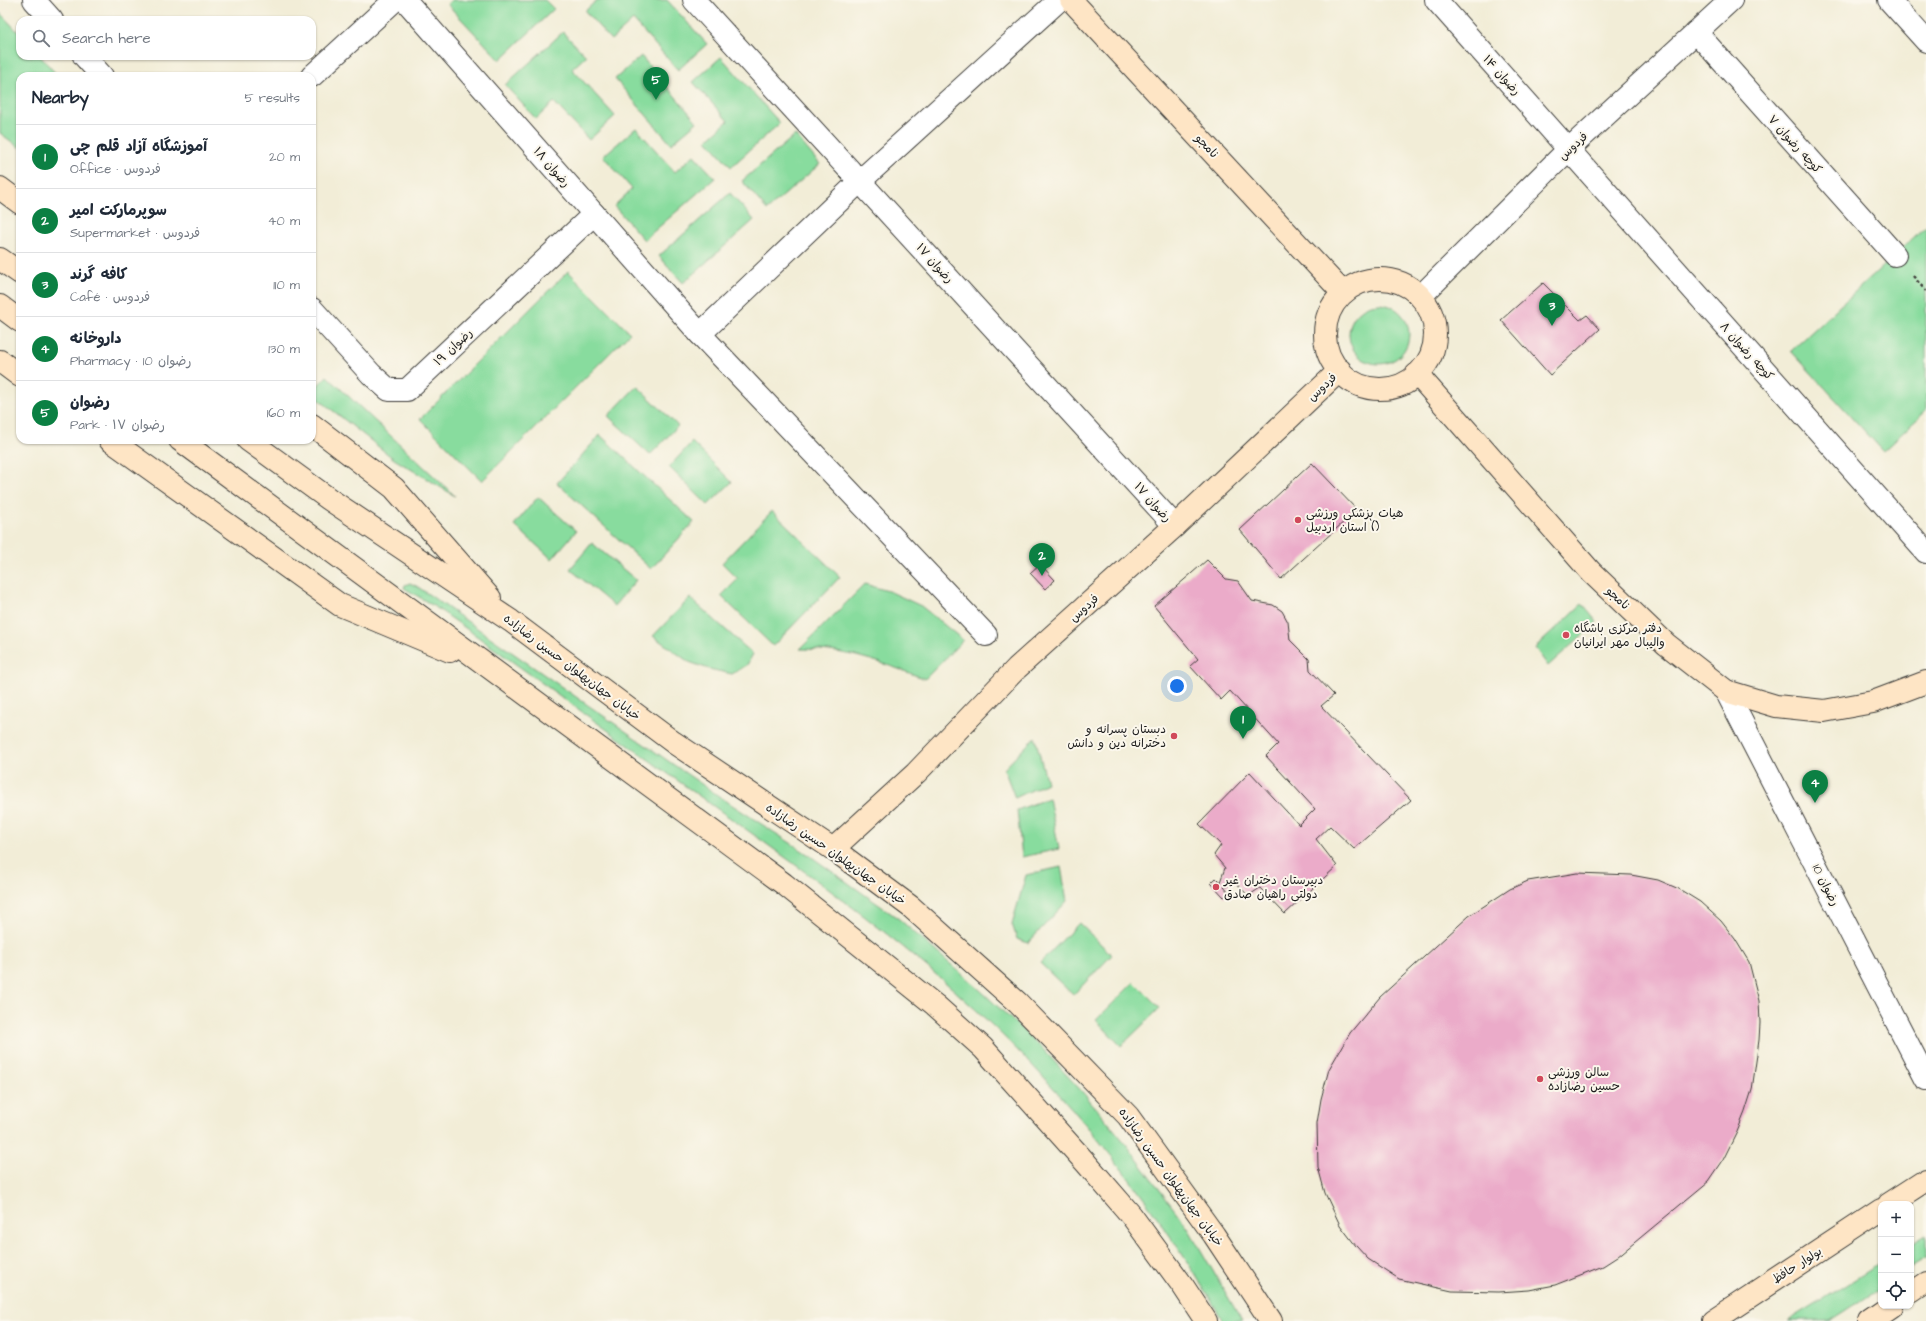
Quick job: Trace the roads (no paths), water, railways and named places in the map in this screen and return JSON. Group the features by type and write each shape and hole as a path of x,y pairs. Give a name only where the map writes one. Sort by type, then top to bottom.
{"main road":[{"name":"نامجو","path":"1071,0 1343,293"},
{"path":"0,188 16,200"},
{"path":"0,259 16,270"},
{"path":"1374,279 1391,280 1402,284 1420,296 1430,310 1434,327 1434,344 1428,360 1418,374 1403,384 1387,388 1375,388 1353,381 1340,370 1330,356 1326,340 1326,322 1332,306 1343,293 1357,283 1374,279"},
{"path":"0,306 16,318"},
{"path":"0,362 16,373"},
{"name":"فردوس","path":"833,849 916,773 1017,668 1175,526 1340,370"},
{"name":"نامجو","path":"1418,374 1591,572 1666,644 1726,691 1776,706 1824,711 1873,702 1926,682"},
{"path":"316,428 394,488 511,621"},
{"path":"116,444 340,605 482,664"},
{"path":"185,444 305,534 784,884 935,1005 983,1048 1091,1168 1131,1215 1183,1286 1206,1321"},
{"name":"خیابان جهان‌پهلوان حسین رضا‌زاده","path":"253,444 329,499 511,621 672,742 833,849 910,908 1018,1003 1128,1116 1214,1235 1271,1321"},
{"path":"1894,1201 1926,1180"},
{"name":"بولوار حافظ","path":"1713,1321 1878,1212"},
{"path":"1914,1290 1926,1282"},
{"path":"1869,1321 1887,1309"}],"street":[{"path":"34,0 48,16"},
{"path":"316,72 395,0"},
{"name":"رضوان ۱۸","path":"405,0 700,334 986,635"},
{"name":"رضوان ۱۷","path":"694,0 1175,526"},
{"path":"700,334 860,181 1059,0"},
{"name":"رضوان ۱۴","path":"1436,0 1569,149"},
{"name":"فردوس","path":"1420,296 1569,149 1731,0"},
{"path":"1889,0 1926,40"},
{"name":"کوچه رضوان ۷","path":"1696,32 1895,255"},
{"path":"88,60 98,72"},
{"name":"کوچه رضوان ۸","path":"1569,149 1926,552"},
{"name":"رضوان ۱۹","path":"316,313 371,374 388,390 407,390 594,214"},
{"name":"رضوان 10","path":"1726,691 1926,1079"}],"place":[{"name":"رضوان","path":"656,100"},
{"name":"کافه گرند","path":"1552,326"},
{"name":"هیات پزشکی ورزشی استان اردبیل ()","path":"1298,520"},
{"name":"سوپرمارکت امیر","path":"1042,576"},
{"name":"دفتر مرکزی باشگاه والیبال مهر ایرانیان","path":"1566,635"},
{"name":"دبستان پسرانه و دخترانه دین و دانش","path":"1174,736"},
{"name":"آموزشگاه آزاد قلم چی","path":"1243,739"},
{"name":"داروخانه","path":"1815,803"},
{"name":"دبیرستان دختران غیر دولتی راهیان صادق","path":"1216,887"},
{"name":"سالن ورزشی حسین رضا‌زاده","path":"1540,1079"}]}
